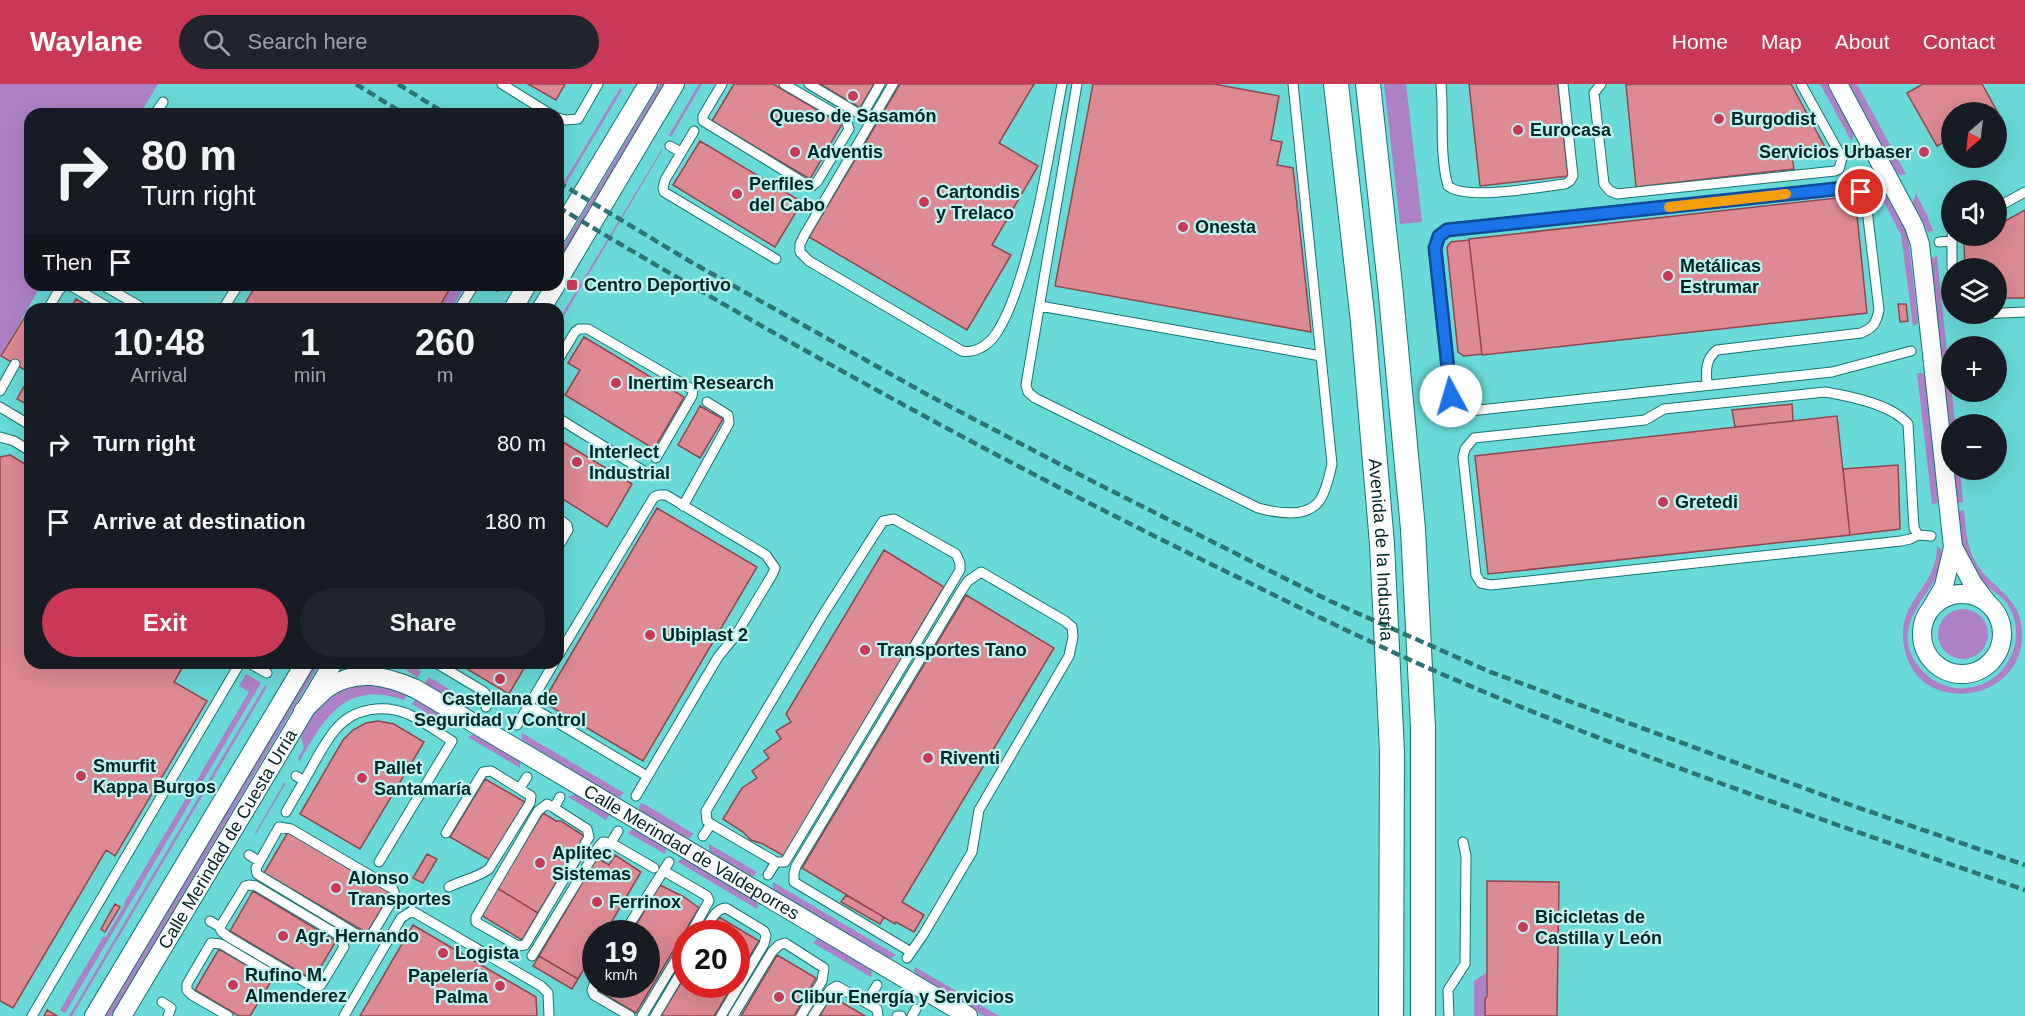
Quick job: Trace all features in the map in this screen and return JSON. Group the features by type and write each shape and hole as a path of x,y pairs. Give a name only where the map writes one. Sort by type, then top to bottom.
{"main road":[{"name":"Avenida de la Industria","path":"1336,84 1363,322 1382,544 1392,752 1391,1016"},
{"name":"Avenida de la Industria","path":"1368,84 1413,529 1423,728 1430,990 1423,1016"}],"street":[{"path":"564,224 648,84"},
{"path":"564,271 675,84"},
{"path":"1838,84 1918,234 1953,547 1944,586 1925,616 1921,630 1922,644 1927,656 1937,667 1949,673 1963,675 1976,672 1988,665 1997,654 2002,641 2002,627 1997,614 1973,584 1953,547"},
{"path":"1933,605 1943,598 1960,594 1978,597 1988,604"},
{"name":"Calle Merindad de Cuesta Urria","path":"94,1016 300,669"},
{"name":"Calle Merindad de Cuesta Urria","path":"122,1016 329,669"},
{"name":"Calle Merindad de Valdeporres","path":"396,669 417,688"},
{"name":"Calle Merindad de Valdeporres","path":"303,711 327,689 353,677 379,676 417,688 968,1016"}],"lane":[{"path":"502,84 540,108"},
{"path":"564,120 578,118 598,84"},
{"path":"722,84 703,116 703,121 812,186 817,182 849,129 849,124 846,120 784,84"},
{"path":"809,84 856,112 865,110 880,84"},
{"path":"893,84 805,234 800,244 800,252 808,261 962,351 970,352 978,350 999,330 1019,282 1035,227 1062,84"},
{"path":"1077,84 1026,385 1029,392 1035,398 1258,508 1275,513 1308,510 1319,502 1327,486 1332,464 1293,84"},
{"path":"1441,84 1443,108 1441,123 1448,186 1454,191 1480,194 1565,184 1570,181 1573,176 1563,84"},
{"path":"1601,84 1594,93 1604,184 1617,194 1835,171 1841,166 1842,158 1801,84"},
{"path":"159,108 163,102"},
{"path":"694,130 665,180 664,192 776,259"},
{"path":"670,146 681,152"},
{"path":"1842,158 1853,153"},
{"path":"1707,385 1706,370 1709,356 1717,350 1861,333 1872,329 1877,322 1879,310 1866,201 1861,192 1854,187 1447,230 1439,236 1435,248 1451,396 1459,407 1470,411 1832,372 1911,351"},
{"path":"2007,202 2025,192"},
{"path":"77,291 100,303"},
{"path":"113,291 134,303"},
{"path":"1040,306 1321,356"},
{"path":"2007,313 2025,312"},
{"path":"564,350 575,332 579,329 588,329 693,390 692,396 656,458"},
{"path":"0,391 15,364"},
{"path":"1918,535 1914,528 1908,424 1892,411 1847,396 1825,392 1664,409 1645,420 1474,438 1465,449 1463,457 1476,574 1481,583 1491,585 1901,541 1918,535 1931,536"},
{"path":"683,506 729,423 728,415 707,402"},
{"path":"0,407 24,421"},
{"path":"564,422 642,470"},
{"path":"0,437 14,441 24,447"},
{"path":"564,646 654,497 659,495 666,495 766,555 774,567 736,634 718,657 636,796"},
{"path":"894,519 956,554 960,570 788,858 782,863 776,862 711,824 707,821 706,811 824,613 883,520 894,519"},
{"path":"564,523 568,530 564,537"},
{"path":"981,572 1065,621 1072,627 1073,637 1069,656 979,810 972,852 909,955 795,882 794,873 960,593 968,582 981,572"},
{"path":"32,1016 236,669"},
{"path":"260,669 267,673"},
{"path":"446,669 483,691 489,698 486,706"},
{"path":"517,725 550,669"},
{"path":"528,705 647,776"},
{"path":"286,812 301,778 337,727 360,712 376,708 393,710 408,714 454,737 379,862"},
{"path":"446,833 483,772 490,771 531,796 489,869 480,876 463,880 449,887"},
{"path":"520,788 527,777"},
{"path":"554,808 561,797"},
{"path":"547,804 554,808 587,829 589,837 525,945 518,946 476,922 476,917 538,811 547,804"},
{"path":"703,836 711,824"},
{"path":"279,827 291,829 393,889 395,896 371,936 363,938 261,878 255,868 259,861 279,827"},
{"path":"611,843 618,831"},
{"path":"532,956 603,842 611,843 708,896 709,901 699,920"},
{"path":"1449,1016 1448,990 1465,964 1466,856 1463,842"},
{"path":"249,855 259,861"},
{"path":"631,920 659,870 669,862"},
{"path":"768,875 776,862"},
{"path":"210,921 220,927 227,936 317,987 321,985 344,946 340,936 256,886 245,886 220,927"},
{"path":"712,920 721,909 726,908 746,920"},
{"path":"344,1016 401,918 412,911 541,986 548,993 549,1016"},
{"path":"758,927 763,917"},
{"path":"721,1016 764,944 766,936 764,931 750,922"},
{"path":"796,950 802,940"},
{"path":"228,1016 187,990 187,984 211,943 221,944 278,978"},
{"path":"734,1016 772,952 778,945 785,943 824,968 822,981 801,1016"},
{"path":"187,960 197,966"},
{"path":"642,1016 672,966"},
{"path":"866,1002 877,985"},
{"path":"813,1016 826,994 834,986 877,1009 878,1016"},
{"path":"655,1016 672,987"},
{"path":"1430,990 1448,990"},
{"path":"601,998 630,1016"},
{"path":"162,1002 171,1008 168,1016"}],"shaded area":[{"path":"0,84 158,84 144,108 24,108 24,291 38,291 31,303 24,303 24,315 0,357"},
{"path":"660,84 664,84 564,253 564,245"},
{"path":"699,84 702,84 671,137 669,135"},
{"path":"1384,84 1406,84 1422,222 1400,224"},
{"path":"1820,84 1828,84 1854,133 1852,142"},
{"path":"1848,84 1857,84 1906,174 1897,173"},
{"path":"620,88 622,90 564,187 564,182"},
{"path":"662,149 564,316 564,311"},
{"path":"1875,172 1908,236 1918,321 1918,324 1913,326 1901,235 1869,173"},
{"path":"1916,194 1933,231 1928,232 1913,202"},
{"path":"1937,256 1941,324 1944,324 1945,336 1941,336 1941,352 1931,261"},
{"path":"448,291 462,291 455,303 442,303"},
{"path":"1917,373 1925,376 1938,503 1932,504"},
{"path":"1946,402 1953,402 1954,414 1947,414"},
{"path":"1954,480 1961,480 1963,502 1957,503"},
{"path":"1964,510 1971,553 1981,570 2005,594 2018,612 2022,638 2017,660 2005,677 1988,688 1968,693 1948,693 1929,686 1914,672 1905,651 1903,633 1910,607 1935,562 1937,546 1940,548 1943,560 1939,573 1913,616 1908,632 1910,650 1920,668 1932,679 1945,686 1967,688 1980,685 1997,676 2007,663 2015,646 2016,636 2014,617 2010,608 1980,579 1962,547 1958,511"},
{"path":"1958,609 1968,609 1981,616 1988,629 1988,639 1981,652 1968,659 1958,659 1949,655 1942,648 1938,639 1938,629 1942,620 1949,613"},
{"path":"311,669 316,669 111,1016 105,1016"},
{"path":"406,669 418,669 421,672 417,678"},
{"path":"246,674 261,683 65,1013 60,1010 103,937 106,937 249,692 239,686"},
{"path":"429,677 474,704 473,706 467,708 425,683"},
{"path":"369,683 408,693 404,700 384,695 366,695 352,699 339,707 328,717 299,762 298,758 304,748 300,734 322,702 341,689"},
{"path":"265,685 267,687 72,1016 69,1016"},
{"path":"416,698 448,718 447,726 412,704"},
{"path":"522,733 624,793 619,797 615,796 522,740"},
{"path":"476,735 518,759 520,768 468,737"},
{"path":"286,783 256,834 255,833"},
{"path":"576,794 610,814 606,820 568,797"},
{"path":"641,803 694,834 689,838 684,837 640,811"},
{"path":"632,829 666,848 665,854 628,833"},
{"path":"709,844 757,872 754,876 748,875 712,854 709,851"},
{"path":"684,858 755,900 758,904 757,909 678,862"},
{"path":"773,882 896,955 891,958 885,957 776,892"},
{"path":"818,938 870,969 871,977 813,943"},
{"path":"915,967 999,1016 984,1016 916,975"},
{"path":"1487,972 1485,1016 1474,1016 1474,981"}],"building":[{"path":"528,84 565,84 556,100"},
{"name":"Adventis","path":"734,84 773,84 842,124 810,179 712,121"},
{"name":"Queso de Sasamón","path":"820,84 874,84 860,108"},
{"name":"Cartondis y Trelaco","path":"900,84 1034,84 999,143 1038,166 992,245 1011,255 967,330 809,237"},
{"name":"Onesta","path":"1093,84 1214,84 1279,96 1271,140 1282,142 1277,165 1293,168 1311,332 1055,286"},
{"name":"Eurocasa","path":"1469,84 1558,84 1568,176 1480,186"},
{"name":"Burgodist","path":"1791,84 1828,153 1792,157 1794,169 1636,187 1626,85"},
{"path":"1923,84 1982,84 1992,102 1941,102 1941,144 1937,146 1907,93"},
{"name":"Perfiles del Cabo","path":"700,141 802,202 775,247 673,185"},
{"path":"1861,167 1868,180 1864,183 1857,170"},
{"name":"Metálicas Estrumar","path":"1855,196 1867,313 1482,355 1469,239"},
{"path":"2025,210 2025,298 2007,298 2007,258 1965,258 1964,246 2007,246 2007,220"},
{"path":"1469,240 1482,354 1464,356 1458,352 1447,247 1451,242"},
{"path":"252,291 448,291 442,303 246,303"},
{"path":"1898,304 1906,304 1908,321 1900,322"},
{"path":"24,318 24,369 1,356"},
{"name":"Inertim Research","path":"584,337 684,397 654,449 565,395 580,370 568,363"},
{"path":"24,387 24,403 17,399"},
{"path":"1792,404 1793,421 1735,427 1732,410"},
{"path":"700,406 723,419 700,458 678,445"},
{"name":"Gretedi","path":"1837,416 1850,535 1488,574 1475,456"},
{"name":"Interlect Industrial","path":"564,443 632,484 607,527 564,500"},
{"name":"Smurfit Kappa Burgos","path":"10,455 24,463 24,669 182,669 174,682 207,701 115,856 106,850 13,1008 0,1001 0,457"},
{"path":"1898,465 1900,529 1850,535 1843,469"},
{"name":"Ubiplast 2","path":"657,508 757,567 643,761 543,702"},
{"name":"Transportes Tano","path":"884,550 944,587 784,856 751,840 723,819 742,788 757,778 752,771 769,758 764,751 781,739 776,731 791,722 786,714"},
{"name":"Riventi","path":"966,595 1054,648 902,902 924,915 914,932 896,922 895,924 802,868"},
{"name":"Castellana de Seguridad y Control","path":"467,669 524,669 509,694"},
{"name":"Pallet Santamaría","path":"378,721 394,724 424,742 360,849 300,814 343,740 353,730 366,723"},
{"name":"Pallet Santamaría","path":"485,779 525,802 490,860 450,837"},
{"name":"Aplitec Sistemas","path":"543,813 556,821 561,821 584,836 538,913 497,888"},
{"name":"Alonso Transportes","path":"288,832 391,893 367,933 264,873"},
{"path":"427,854 437,859 423,883 413,878"},
{"name":"Ferrinox","path":"615,855 641,872 613,920 582,920 582,972 578,979 539,956 597,858 609,865"},
{"name":"Bicicletas de Castilla y León","path":"1487,881 1559,882 1557,1016 1485,1016"},
{"path":"660,885 684,897 699,908 692,920 672,920 672,953 660,973 660,920 639,920"},
{"path":"497,888 538,913 522,940 481,915"},
{"name":"Agr. Hernando","path":"253,891 336,941 313,980 230,931"},
{"path":"846,895 884,917 880,924 841,902"},
{"path":"115,904 120,907 105,932 101,929"},
{"path":"413,925 536,997 537,1016 360,1016"},
{"path":"750,936 759,941 750,956"},
{"name":"Rufino M. Almenderez","path":"219,949 272,980 250,1016 239,1016 195,990"},
{"name":"Clibur Energía y Servicios","path":"777,955 816,978 794,1016 741,1016"},
{"path":"539,956 578,979 572,989 533,966"},
{"path":"831,996 865,1016 820,1016"},
{"path":"611,998 645,998 636,1013"},
{"path":"672,998 725,998 714,1016 661,1016"},
{"path":"47,1010 57,1016 44,1016"}],"railway":[{"path":"356,84 394,108"},
{"path":"398,84 436,108"},
{"path":"564,186 691,262 928,395 1330,601 1488,671 1839,801 2025,865"},
{"path":"564,211 804,350 970,441 1138,528 1384,648 1482,691 1616,744 1752,795 2025,890"}],"slow traffic":[{"path":"1669,207 1786,194"}],"place":[{"name":"Queso de Sasamón","path":"853,96"},
{"name":"Burgodist","path":"1719,119"},
{"name":"Eurocasa","path":"1518,130"},
{"name":"Adventis","path":"795,152"},
{"name":"Servicios Urbaser","path":"1924,152"},
{"name":"Perfiles del Cabo","path":"737,194"},
{"name":"Cartondis y Trelaco","path":"924,202"},
{"name":"Onesta","path":"1183,227"},
{"name":"Metálicas Estrumar","path":"1668,276"},
{"name":"Centro Deportivo","path":"572,285"},
{"name":"Inertim Research","path":"616,383"},
{"name":"Interlect Industrial","path":"577,462"},
{"name":"Gretedi","path":"1663,502"},
{"name":"Ubiplast 2","path":"650,635"},
{"name":"Transportes Tano","path":"865,650"},
{"name":"Castellana de Seguridad y Control","path":"500,679"},
{"name":"Riventi","path":"928,758"},
{"name":"Smurfit Kappa Burgos","path":"81,776"},
{"name":"Pallet Santamaría","path":"362,778"},
{"name":"Aplitec Sistemas","path":"540,863"},
{"name":"Alonso Transportes","path":"336,888"},
{"name":"Ferrinox","path":"597,902"},
{"name":"Bicicletas de Castilla y León","path":"1523,927"},
{"name":"Agr. Hernando","path":"283,936"},
{"name":"Logista","path":"443,953"},
{"name":"Rufino M. Almenderez","path":"233,985"},
{"name":"Papelería Palma","path":"500,986"},
{"name":"Clibur Energía y Servicios","path":"779,997"}],"route":[{"path":"1451,396 1435,248 1439,236 1447,230 1854,187 1861,192"}]}
